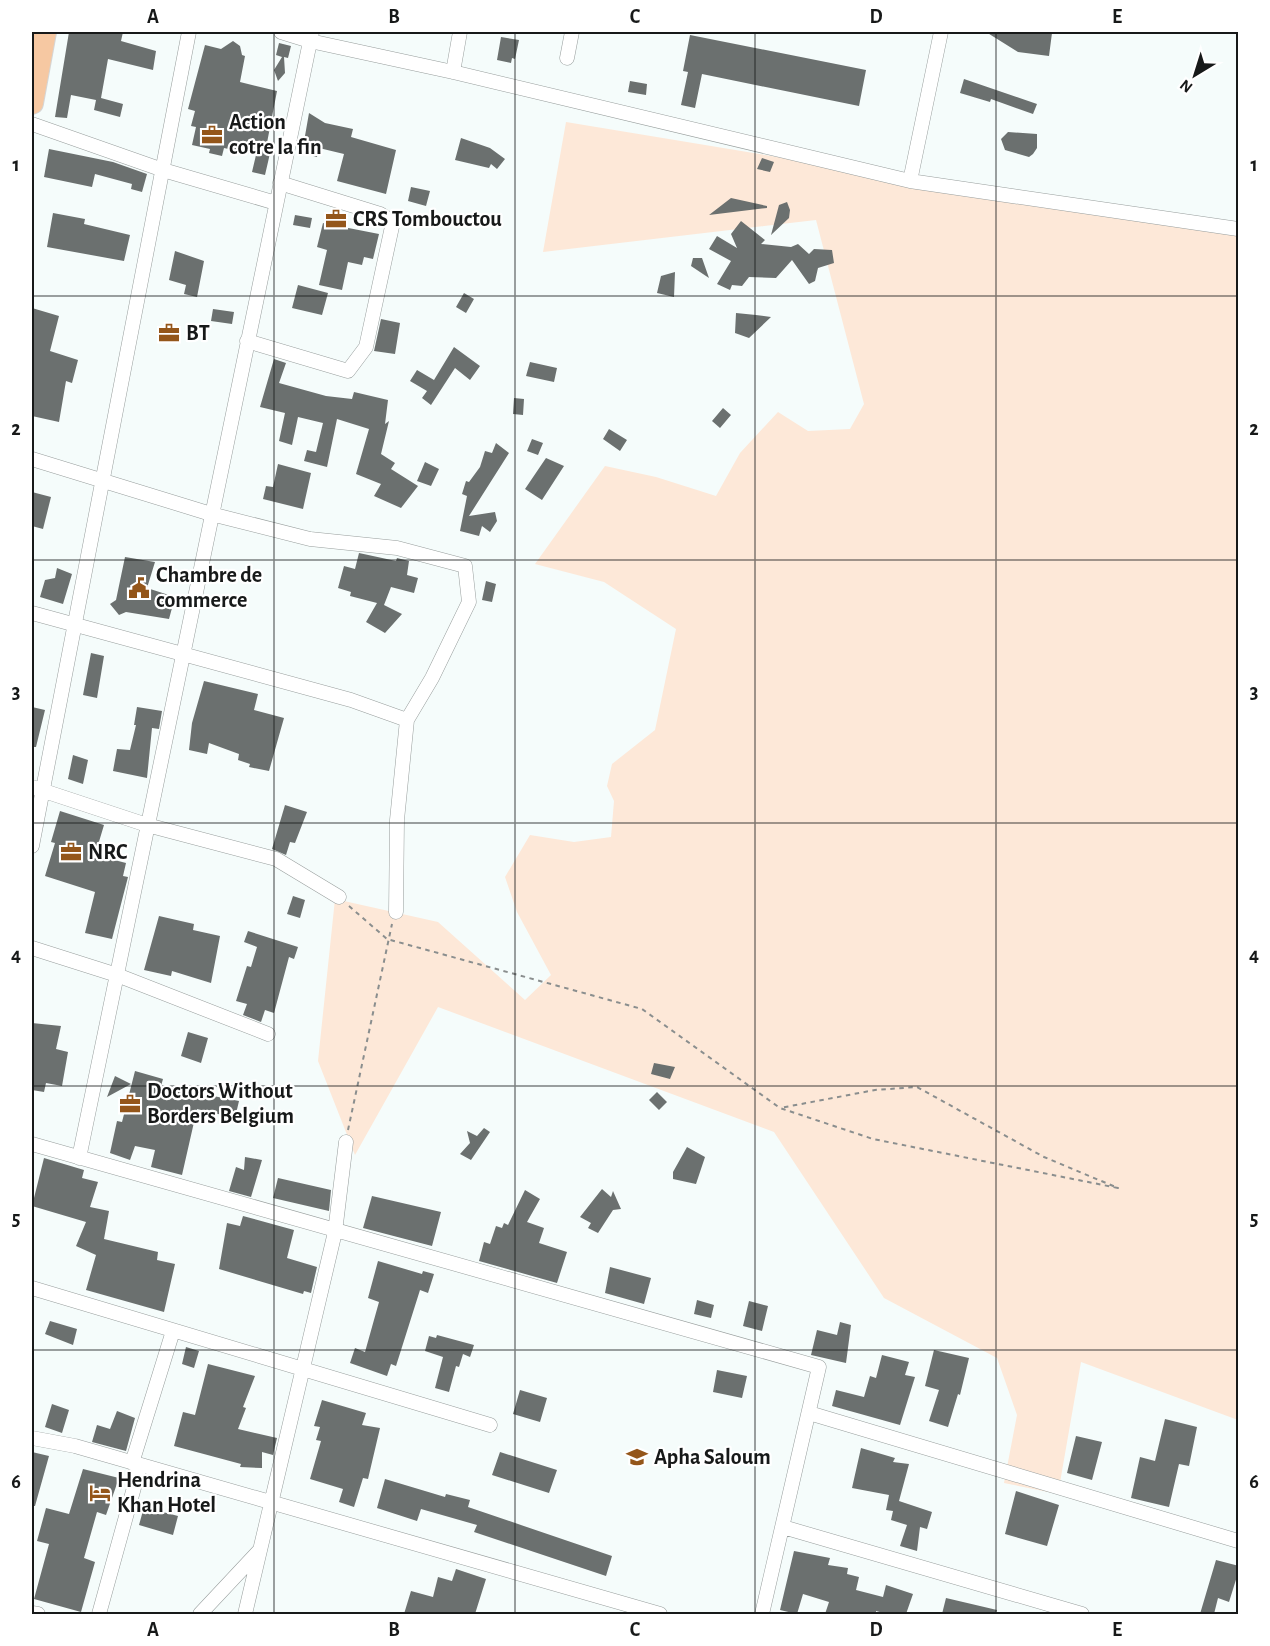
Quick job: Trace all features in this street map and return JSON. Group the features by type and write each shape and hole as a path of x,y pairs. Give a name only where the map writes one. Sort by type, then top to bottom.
{"main road":[{"path":"32,102 45,32"}],"street":[{"path":"32,846 37,789 74,625 189,32"},
{"path":"281,32 311,36 909,181 1239,229"},
{"path":"453,72 460,32"},
{"path":"567,58 572,32"},
{"path":"909,181 941,32"},
{"path":"79,1158 181,654 311,36"},
{"path":"32,124 163,170 276,203"},
{"path":"247,342 348,371 366,347 393,222 380,214 280,183"},
{"path":"32,459 210,514 310,539 397,548 465,566 469,602 432,678 407,720 397,820 396,912"},
{"path":"32,613 351,700 407,720"},
{"path":"37,789 147,825 276,859 339,897"},
{"path":"32,948 117,975 268,1034"},
{"path":"245,1614 335,1232 346,1142"},
{"path":"32,1144 335,1232 819,1367 762,1614"},
{"path":"32,1288 490,1425"},
{"path":"99,1614 136,1464 173,1331"},
{"path":"809,1413 1239,1541"},
{"path":"32,1438 75,1446 660,1614"},
{"path":"783,1527 1082,1614"},
{"path":"200,1614 261,1549"},
{"path":"32,1612 38,1614"}],"path":[{"path":"339,897 387,939 642,1009 780,1108 873,1138 1118,1188 1044,1157 917,1087 874,1090 780,1108"},
{"path":"346,1142 387,939 396,912"}],"shaded area":[{"path":"566,122 1238,233 1238,1420 1081,1362 1058,1494 1004,1483 1017,1415 997,1358 884,1298 774,1132 438,1007 355,1155 318,1061 335,899 438,922 525,1000 551,975 517,912 505,877 530,835 574,842 611,837 614,801 607,786 612,764 655,730 676,629 604,582 535,564 605,466 656,477 716,496 740,453 778,412 808,431 850,429 864,404 816,220 543,252"}],"building":[{"path":"69,32 123,32 121,41 156,51 153,70 108,59 101,98 123,104 120,117 94,110 96,100 71,95 67,118 55,117"},
{"path":"986,32 1052,33 1049,56 1018,52"},
{"path":"690,35 866,70 859,106 702,74 695,108 681,105 688,72 683,71"},
{"path":"501,37 519,40 515,59 512,58 511,63 497,60"},
{"path":"233,41 240,46 242,55 245,56 240,82 277,91 266,148 271,149 265,175 252,172 256,155 224,148 222,156 209,153 210,149 192,145 196,127 191,126 195,111 188,109 205,45 221,49"},
{"path":"279,43 291,46 288,58 284,57 285,73 278,81 274,70 282,57 276,55"},
{"path":"964,79 1037,104 1033,114 991,99 990,102 960,93"},
{"path":"630,81 647,84 646,95 628,92"},
{"path":"309,113 325,123 353,129 351,137 396,150 386,194 337,181 344,154 319,148 317,157 302,153"},
{"path":"1008,132 1037,134 1037,148 1033,154 1029,157 1005,150 1001,139"},
{"path":"461,138 490,148 505,159 497,169 491,164 489,168 455,160"},
{"path":"49,149 113,162 147,174 142,192 131,189 132,184 95,174 92,187 44,177"},
{"path":"762,158 774,162 770,172 757,169"},
{"path":"411,187 430,191 426,206 408,201"},
{"path":"731,198 767,206 767,208 709,215"},
{"path":"787,202 790,210 789,218 771,235 779,205"},
{"path":"53,213 85,219 84,224 130,235 124,261 47,247"},
{"path":"295,215 312,218 310,228 293,225"},
{"path":"741,221 765,240 761,244 791,247 798,244 809,254 814,249 832,250 834,263 818,268 815,281 809,284 792,260 776,278 749,277 742,286 732,285 730,290 717,284 731,261 709,249 717,236 737,248 731,234"},
{"path":"323,223 379,234 373,259 364,257 362,265 348,262 342,290 319,285 327,250 317,247"},
{"path":"175,251 204,261 197,297 184,294 186,285 169,280"},
{"path":"693,258 702,258 709,278 691,266"},
{"path":"675,272 674,297 657,293 661,276"},
{"path":"298,285 328,293 322,315 292,308"},
{"path":"464,293 474,299 466,313 456,307"},
{"path":"32,308 59,316 50,351 78,360 72,383 66,381 59,422 32,416"},
{"path":"213,309 234,312 232,324 211,321"},
{"path":"736,313 771,317 749,338 735,333"},
{"path":"381,319 400,323 395,354 374,351"},
{"path":"454,347 480,366 470,380 455,368 431,405 422,398 427,391 410,381 417,370 434,380"},
{"path":"274,359 286,363 279,383 326,396 352,399 354,392 388,400 385,424 389,421 381,454 395,463 391,469 418,486 401,508 374,496 381,484 356,474 369,429 337,419 327,467 304,461 307,450 316,452 323,423 298,417 292,445 279,441 285,413 260,407"},
{"path":"530,362 557,368 554,382 526,376"},
{"path":"514,398 524,399 523,415 513,414"},
{"path":"723,408 731,415 720,428 712,421"},
{"path":"609,429 627,440 620,451 603,439"},
{"path":"532,439 543,443 538,455 527,451"},
{"path":"496,443 509,453 469,516 495,512 497,521 490,532 482,526 479,536 460,531 467,496 462,494 466,481 469,482 480,467 485,451 492,453"},
{"path":"546,458 564,466 542,500 525,489"},
{"path":"425,462 439,469 431,486 417,481"},
{"path":"278,464 311,473 303,509 263,499 266,486 273,487"},
{"path":"32,492 51,497 43,529 32,526"},
{"path":"359,553 396,561 397,558 409,561 407,575 418,578 414,593 391,587 384,605 402,614 385,633 366,622 377,603 350,596 351,592 338,588 344,566 355,569"},
{"path":"125,557 155,562 147,588 175,597 169,619 126,612 119,615 110,604 116,600"},
{"path":"57,568 72,574 63,604 40,597 45,580 55,578"},
{"path":"486,581 496,584 492,602 482,600"},
{"path":"91,653 104,656 97,698 83,695"},
{"path":"204,681 258,694 254,710 284,718 269,771 249,767 250,764 238,760 239,754 209,743 207,754 189,750 192,723"},
{"path":"32,707 45,710 36,747 32,747"},
{"path":"137,707 162,711 159,729 152,728 147,778 113,771 117,749 130,750 136,725 134,725"},
{"path":"73,755 88,760 83,784 68,779"},
{"path":"285,805 307,812 295,843 290,842 286,855 272,849"},
{"path":"60,811 104,825 95,855 126,863 123,876 128,877 112,939 85,933 95,892 45,876 55,843 51,842"},
{"path":"293,896 305,900 300,918 287,914"},
{"path":"159,916 194,924 193,930 220,936 211,983 172,971 171,976 144,970"},
{"path":"248,931 298,947 294,959 289,957 274,1013 265,1010 261,1022 243,1015 247,1004 236,1001 247,966 251,967 257,947 244,942"},
{"path":"32,1023 61,1026 56,1049 68,1052 62,1086 46,1083 44,1092 32,1090"},
{"path":"188,1032 208,1038 201,1063 181,1056"},
{"path":"654,1063 675,1067 670,1079 651,1074"},
{"path":"135,1071 163,1079 161,1086 239,1101 235,1118 197,1109 182,1175 151,1167 155,1150 135,1146 130,1160 110,1153 117,1121 122,1122"},
{"path":"115,1076 131,1084 107,1097"},
{"path":"657,1092 667,1102 659,1110 649,1100"},
{"path":"484,1128 490,1132 471,1160 460,1154 470,1143 467,1131 477,1136"},
{"path":"687,1147 705,1157 696,1184 673,1179 673,1172"},
{"path":"245,1157 262,1160 251,1197 229,1191 236,1167 244,1170"},
{"path":"44,1158 84,1170 82,1178 98,1182 90,1207 109,1211 104,1239 158,1252 157,1260 175,1264 164,1312 86,1290 96,1255 76,1246 86,1222 32,1206"},
{"path":"278,1178 331,1190 329,1211 273,1198"},
{"path":"602,1189 611,1197 613,1191 621,1209 613,1210 598,1233 588,1228 591,1223 580,1217"},
{"path":"525,1190 540,1199 527,1222 544,1228 539,1243 567,1252 557,1283 479,1261 484,1242 490,1244 496,1226 502,1228 504,1223 508,1225"},
{"path":"372,1196 441,1212 432,1246 363,1228"},
{"path":"243,1216 294,1230 287,1258 317,1267 311,1293 304,1291 303,1294 219,1269 227,1223 240,1226"},
{"path":"378,1261 422,1274 423,1271 434,1274 428,1293 420,1290 396,1366 391,1364 387,1376 350,1363 355,1348 365,1352 379,1302 368,1298"},
{"path":"610,1267 651,1278 644,1304 605,1293"},
{"path":"697,1300 714,1305 711,1318 694,1314"},
{"path":"749,1301 768,1306 762,1331 743,1326"},
{"path":"50,1321 77,1329 73,1345 45,1334"},
{"path":"840,1322 851,1325 846,1363 811,1355 817,1330 837,1335"},
{"path":"437,1335 474,1345 470,1357 463,1354 459,1367 456,1366 449,1392 435,1388 443,1357 425,1351 429,1336 436,1338"},
{"path":"186,1347 199,1351 194,1368 182,1364"},
{"path":"934,1350 969,1358 960,1395 958,1394 948,1427 929,1421 939,1390 925,1386"},
{"path":"882,1355 909,1362 905,1375 915,1377 900,1425 832,1406 836,1390 864,1397 870,1376 876,1378"},
{"path":"208,1364 255,1376 243,1407 246,1408 238,1429 277,1438 273,1455 262,1452 262,1468 240,1467 241,1464 174,1446 183,1412 195,1415"},
{"path":"717,1370 747,1376 742,1398 713,1392"},
{"path":"520,1390 547,1398 540,1422 513,1414"},
{"path":"322,1400 366,1413 362,1425 380,1428 368,1479 363,1478 354,1507 339,1502 343,1489 310,1479 321,1441 316,1440 320,1427 314,1426"},
{"path":"52,1404 69,1410 62,1433 45,1427"},
{"path":"117,1411 135,1418 126,1451 92,1442 97,1425 110,1429"},
{"path":"1165,1419 1197,1427 1189,1466 1179,1464 1169,1507 1131,1498 1140,1457 1155,1461"},
{"path":"1076,1436 1102,1442 1092,1480 1067,1473"},
{"path":"861,1448 895,1458 893,1462 909,1464 899,1501 932,1512 927,1529 920,1527 917,1551 900,1546 907,1525 891,1520 893,1511 886,1510 889,1495 852,1488"},
{"path":"32,1452 49,1456 35,1506 32,1506"},
{"path":"500,1452 557,1470 549,1493 492,1475"},
{"path":"83,1469 119,1478 106,1515 97,1512 84,1558 95,1562 81,1612 34,1599 49,1544 37,1541 46,1508 69,1514"},
{"path":"385,1479 445,1497 446,1494 470,1500 468,1507 612,1556 606,1576 474,1532 477,1525 421,1509 417,1521 377,1508"},
{"path":"1016,1491 1059,1505 1047,1546 1005,1534"},
{"path":"144,1507 178,1516 173,1535 139,1525"},
{"path":"794,1551 830,1558 828,1565 848,1568 847,1574 859,1577 856,1590 883,1597 886,1585 913,1594 906,1614 887,1614 876,1611 876,1614 825,1614 829,1602 803,1594 797,1614 780,1610"},
{"path":"1216,1560 1239,1566 1239,1570 1229,1602 1218,1598 1214,1614 1200,1614"},
{"path":"456,1569 486,1579 475,1614 404,1614 411,1591 433,1597 438,1577 452,1581"},
{"path":"946,1598 997,1610 996,1614 942,1614"}],"place":[{"name":"Action cotre la fin","path":"212,135"},
{"name":"CRS Tombouctou","path":"336,219"},
{"name":"BT","path":"169,333"},
{"name":"Chambre de commerce","path":"139,588"},
{"name":"NRC","path":"71,852"},
{"name":"Doctors Without Borders Belgium","path":"130,1104"},
{"name":"Apha Saloum","path":"637,1457"},
{"name":"Hendrina Khan Hotel","path":"100,1493"}]}
